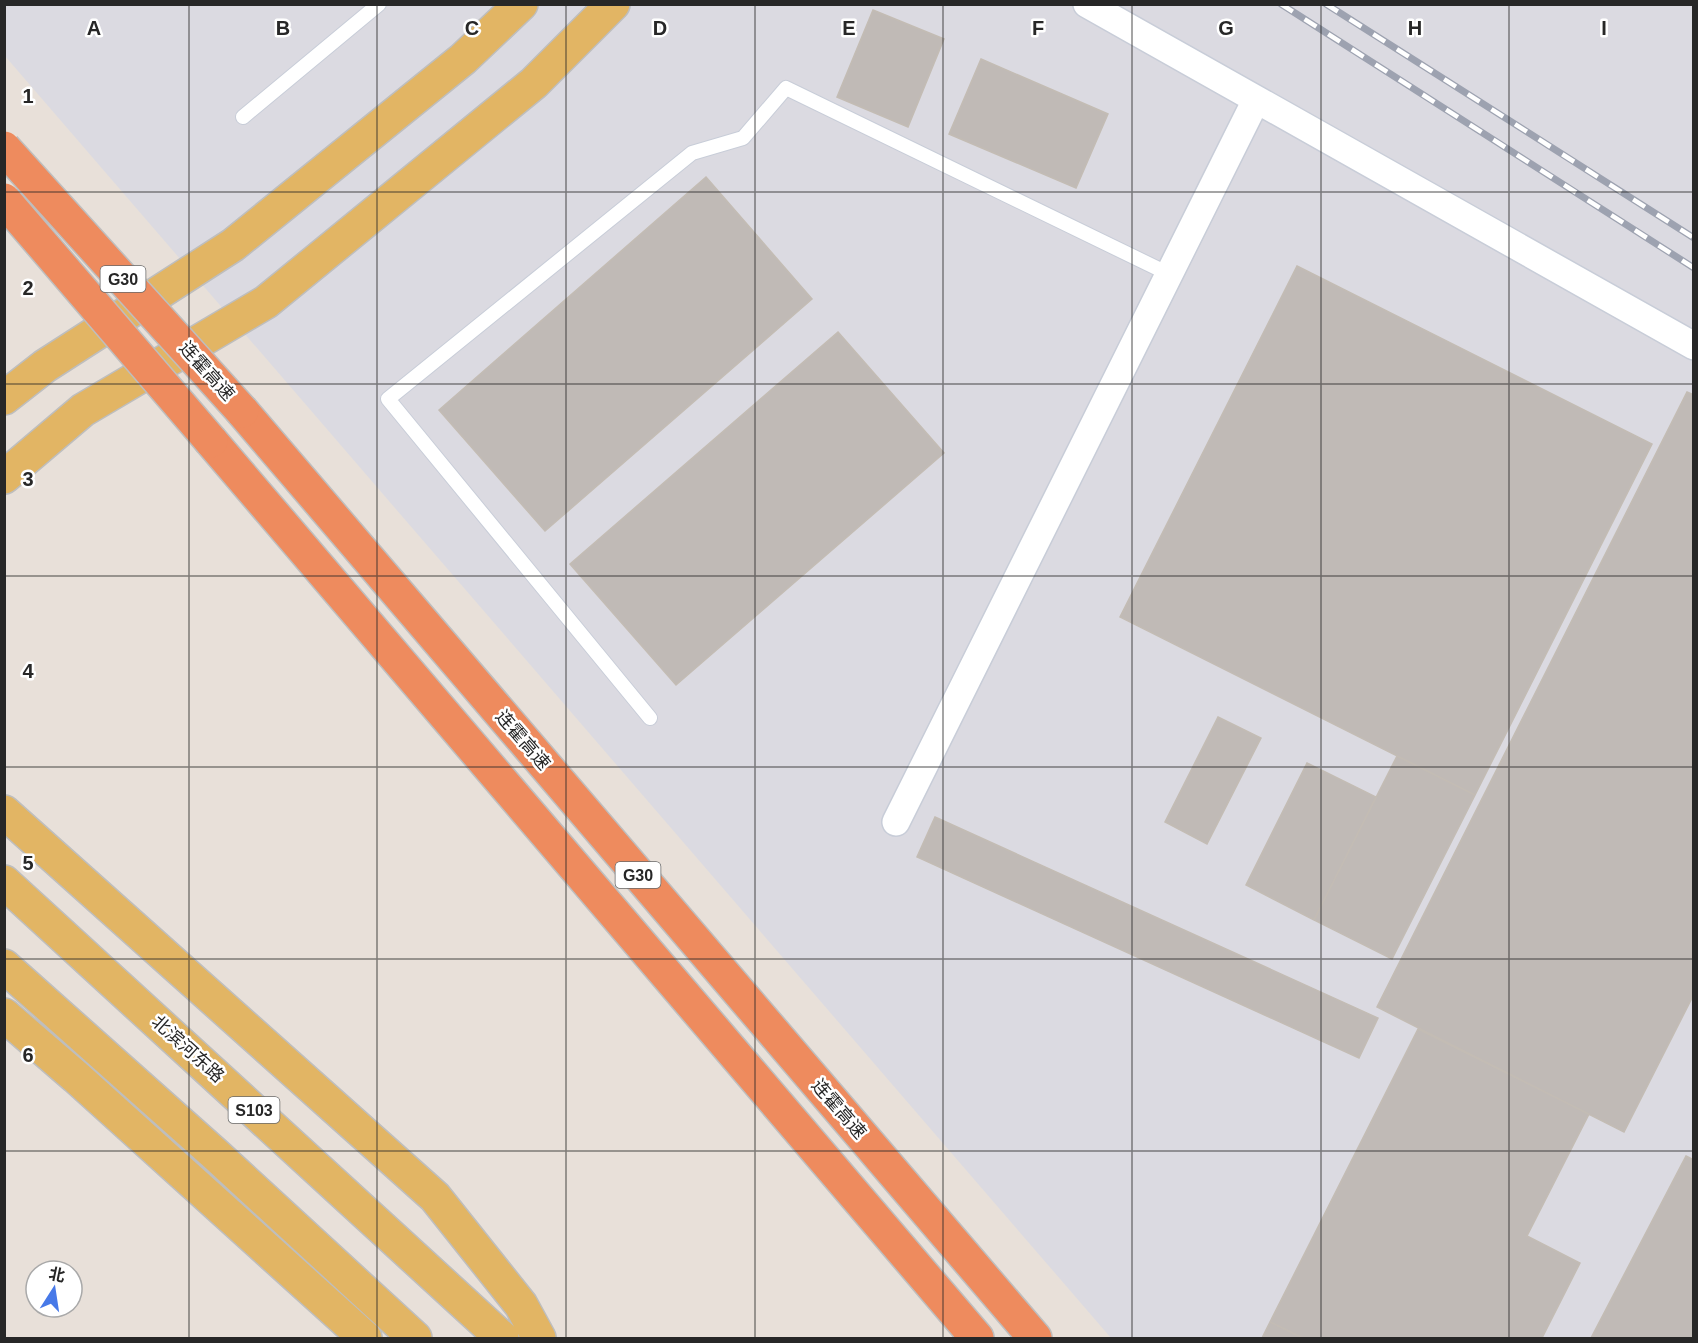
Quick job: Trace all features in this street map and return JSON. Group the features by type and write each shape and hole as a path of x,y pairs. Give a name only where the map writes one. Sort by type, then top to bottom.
{"highway":[{"name":"连霍高速","path":"4,148 242,411 1035,1338"},
{"name":"G30","path":"4,200 976,1338"}],"main road":[{"path":"4,398 45,366 233,245 463,59 521,4"},
{"path":"4,477 83,410 266,302 534,83 613,4"},
{"path":"4,812 435,1197 521,1305 538,1338"},
{"name":"北滨河东路","path":"4,882 502,1338"},
{"path":"4,966 216,1155 415,1338"},
{"path":"4,1015 76,1077 364,1338"}],"street":[{"path":"1087,4 1694,346"},
{"path":"897,822 1256,100"}],"lane":[{"path":"243,117 379,4"},
{"path":"650,718 388,399 692,153 743,138 786,88 1169,274"}],"shaded area":[{"path":"4,5 1693,5 1693,1338 1111,1338 5,56"}],"building":[{"path":"873,10 944,39 908,127 837,97"},
{"path":"981,59 1108,114 1076,188 949,134"},
{"path":"706,177 812,299 545,531 439,410"},
{"path":"1297,266 1652,444 1475,795 1120,617"},
{"path":"838,332 944,453 676,685 570,564"},
{"path":"1687,392 1694,395 1694,994 1624,1132 1377,1007"},
{"path":"1218,717 1261,738 1207,844 1165,822"},
{"path":"1397,756 1475,795 1392,959 1314,920"},
{"path":"1307,763 1376,797 1314,920 1246,885"},
{"path":"935,817 1378,1018 1359,1058 917,857"},
{"path":"1418,1029 1589,1114 1527,1236 1580,1263 1542,1338 1303,1338 1270,1322"},
{"path":"1686,1156 1694,1160 1694,1338 1591,1338"},
{"path":"1270,1322 1303,1338 1262,1338"}],"railway":[{"path":"1281,4 1694,268"},
{"path":"1326,4 1694,238"}]}
